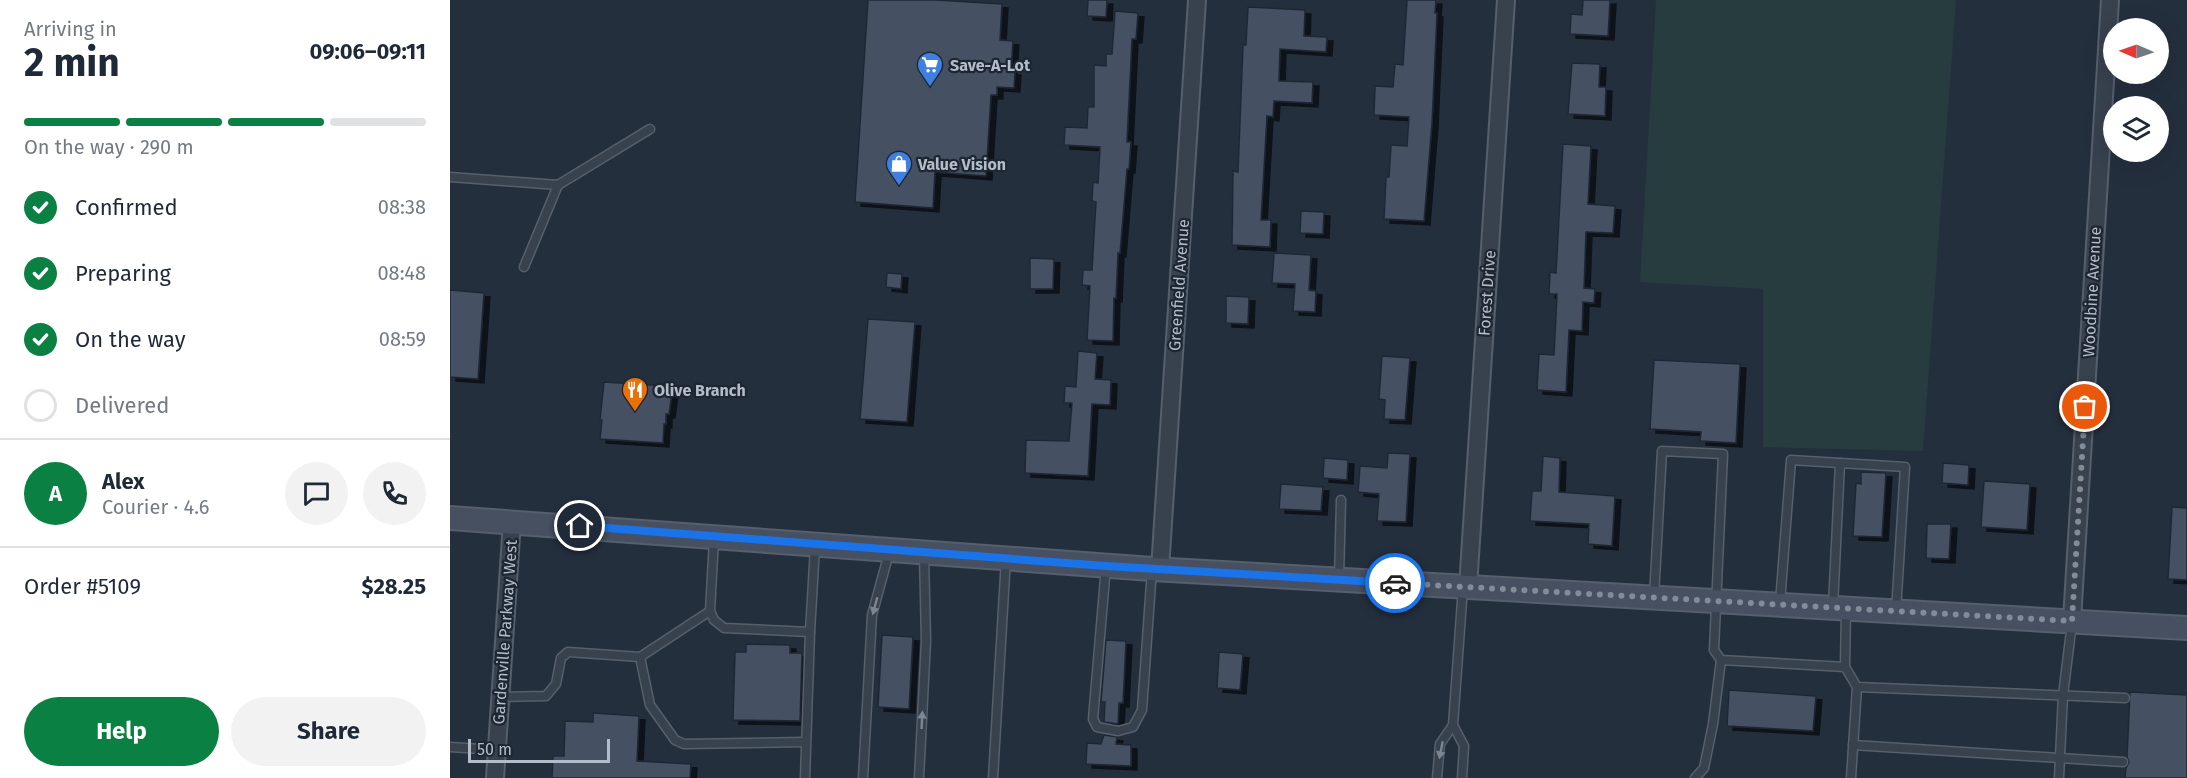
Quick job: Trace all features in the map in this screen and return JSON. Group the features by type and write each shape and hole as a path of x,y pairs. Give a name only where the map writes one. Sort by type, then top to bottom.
{"main road":[{"path":"450,518 1106,566 2187,628"}],"street":[{"name":"Greenfield Avenue","path":"1156,569 1197,0"},
{"name":"Forest Drive","path":"1466,587 1506,0"},
{"name":"Woodbine Avenue","path":"2072,621 2110,0"},
{"name":"Gardenville Parkway West","path":"495,778 512,521"}],"lane":[{"path":"524,267 558,186 650,129"},
{"path":"450,177 558,186"},
{"path":"1654,597 1662,451 1723,454 1714,650 1721,660 1713,724 1704,768 1695,778"},
{"path":"1780,605 1791,460 1905,466 1896,611"},
{"path":"1840,463 1839,608 1845,667 1857,687 1851,778"},
{"path":"1339,580 1341,500"},
{"path":"714,536 710,611 714,620 724,628 810,632"},
{"path":"805,778 810,632 816,544"},
{"path":"863,778 872,615 890,549"},
{"path":"919,778 926,641 924,552"},
{"path":"993,778 1006,558"},
{"path":"1106,566 1093,719 1097,727 1118,731 1133,727 1142,710 1156,569"},
{"path":"1437,778 1440,744 1453,725 1466,587"},
{"path":"500,697 546,696 556,684 561,658 568,652 640,657 710,611"},
{"path":"2059,778 2063,695 2072,621"},
{"path":"640,657 651,705 675,740 684,744 805,742"},
{"path":"1721,660 1845,667"},
{"path":"1857,687 2125,698"},
{"path":"1453,725 1464,746 1462,778"},
{"path":"1853,745 2124,762"},
{"path":"450,747 497,750"}],"green space":[{"path":"1656,0 1956,0 1923,451 1763,447 1763,289 1640,282"}],"building":[{"path":"868,0 936,0 1002,4 1000,40 1013,41 1011,71 1015,71 1014,88 997,87 997,95 991,95 986,176 935,172 933,208 855,202"},
{"path":"1088,0 1107,0 1106,17 1087,16"},
{"path":"1407,0 1436,0 1435,13 1437,13 1432,123 1424,221 1384,219 1386,177 1389,177 1391,145 1407,146 1409,117 1374,115 1375,86 1393,87 1395,64 1403,65"},
{"path":"1583,0 1610,0 1608,36 1570,34 1571,14 1582,15"},
{"path":"1248,7 1305,10 1304,36 1327,37 1326,52 1280,49 1279,81 1313,82 1312,103 1274,101 1273,117 1267,116 1261,220 1271,220 1270,247 1232,245 1233,171 1238,172 1243,45 1246,45"},
{"path":"1115,11 1138,13 1136,39 1132,39 1127,142 1131,142 1129,169 1127,169 1120,253 1118,253 1113,341 1087,340 1090,286 1082,285 1083,270 1092,270 1096,202 1092,201 1093,182 1098,183 1100,147 1064,145 1065,127 1087,128 1088,107 1094,107 1094,65 1106,66 1106,54 1112,54"},
{"path":"1572,63 1600,64 1599,87 1606,87 1605,116 1568,114"},
{"path":"1563,144 1591,146 1588,204 1615,206 1613,233 1586,232 1584,288 1595,289 1594,303 1583,302 1582,331 1569,330 1566,392 1537,390 1539,354 1554,355 1557,294 1549,294 1550,272 1556,273"},
{"path":"1301,211 1324,212 1323,234 1300,233"},
{"path":"1274,253 1311,255 1309,290 1316,291 1315,312 1293,311 1295,284 1272,283"},
{"path":"1030,258 1054,259 1053,289 1030,289"},
{"path":"887,273 902,274 901,289 886,287"},
{"path":"450,290 484,293 478,379 450,377"},
{"path":"1226,296 1249,297 1248,324 1226,323"},
{"path":"868,319 915,322 907,422 860,419"},
{"path":"1078,351 1097,353 1095,379 1111,380 1110,405 1092,404 1088,476 1025,473 1026,440 1069,441 1072,403 1064,403 1065,386 1076,387"},
{"path":"1382,356 1410,358 1405,420 1384,419 1385,400 1379,399"},
{"path":"1654,360 1740,364 1736,443 1700,441 1701,432 1650,429"},
{"path":"604,382 667,386 666,391 672,392 669,414 666,414 666,424 664,424 663,443 600,439"},
{"path":"1388,453 1410,454 1406,522 1377,521 1379,494 1358,492 1360,466 1387,468"},
{"path":"1543,456 1560,458 1559,492 1615,496 1612,546 1588,544 1589,524 1530,521 1532,491 1541,491"},
{"path":"1324,458 1348,460 1347,480 1323,478"},
{"path":"1943,463 1969,465 1968,485 1942,483"},
{"path":"1861,472 1886,473 1882,537 1853,536 1856,483 1861,484"},
{"path":"1984,481 2030,484 2027,530 1981,527"},
{"path":"1281,484 1323,487 1321,511 1279,509"},
{"path":"2172,507 2187,508 2187,580 2168,579"},
{"path":"1927,524 1951,524 1949,559 1926,558"},
{"path":"882,635 913,637 909,709 878,707"},
{"path":"1106,640 1126,641 1123,703 1119,703 1118,724 1104,722 1105,702 1101,702"},
{"path":"746,644 790,645 790,653 802,653 800,721 733,720 735,652 746,652"},
{"path":"1219,652 1243,654 1240,690 1217,688"},
{"path":"1729,690 1816,696 1813,731 1727,726"},
{"path":"2130,692 2187,695 2187,778 2125,778 2129,762 2127,757"},
{"path":"593,713 639,716 637,761 691,764 690,778 552,778 553,756 564,756 565,721 593,722"},
{"path":"1104,735 1117,737 1116,744 1131,745 1131,766 1086,764 1087,743 1101,744"}],"way so far":[{"path":"1395,583 2072,621 2085,407"}],"place":[{"name":"Save-A-Lot","path":"930,88"},
{"name":"Value Vision","path":"899,187"},
{"name":"Olive Branch","path":"635,413"}],"route":[{"path":"580,526 1106,566 1395,583"}]}
